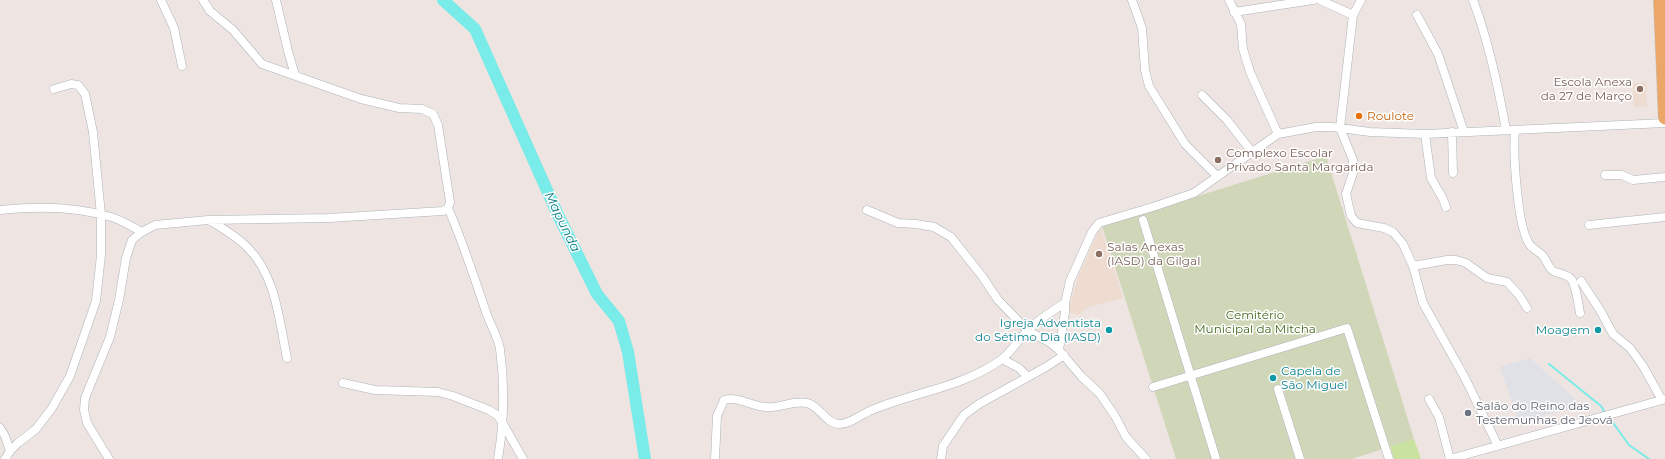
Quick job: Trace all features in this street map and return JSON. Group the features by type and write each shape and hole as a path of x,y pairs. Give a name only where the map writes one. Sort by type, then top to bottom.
{"main road":[{"path":"1660,0 1665,118"}],"street":[{"path":"161,0 174,28 182,66"},
{"path":"109,459 87,423 84,410 85,398 110,337 119,300 126,258 132,240 142,232 155,225 208,220 329,218 443,212 448,208 450,202 438,125 433,114 422,109 399,108 361,99 295,74 262,64 233,30 210,11 203,0"},
{"path":"276,0 295,74"},
{"path":"1132,0 1142,28 1145,70 1148,86 1185,144 1217,176"},
{"path":"1229,0 1241,24 1242,49 1250,72 1278,134"},
{"path":"1234,12 1313,0"},
{"path":"1320,0 1354,15"},
{"path":"1361,0 1354,15 1340,128 1353,160 1353,173 1346,194 1351,216 1357,223 1384,228 1394,232 1403,244 1413,266 1423,304 1465,378 1498,446"},
{"path":"1473,0 1495,68 1510,130 1514,148 1519,206 1527,240 1531,247 1543,256 1552,270 1566,275 1572,281 1580,313"},
{"path":"1417,15 1438,54 1464,132"},
{"path":"5,459 10,451 36,429 52,408 70,376 96,301 101,254 101,215 93,132 85,94 78,85 71,84 54,89"},
{"path":"1202,94 1227,120 1252,152"},
{"path":"941,459 943,446 964,415 979,404 1046,367 1061,352 1064,303 1070,281 1092,232 1099,223 1156,206 1194,192 1278,134 1316,128 1340,128 1370,132 1425,134 1665,123"},
{"path":"1452,132 1453,173"},
{"path":"1425,134 1431,178 1446,207"},
{"path":"1606,175 1622,175 1633,180 1665,178"},
{"path":"0,210 58,207 77,209 112,217 142,232"},
{"path":"448,208 458,231 487,316 500,347 503,377 502,422 498,459"},
{"path":"867,210 898,223 934,227 951,237 982,276 998,300 1028,331 1049,342 1061,352 1081,376 1100,394 1115,416 1126,437 1146,459"},
{"path":"1589,225 1665,217"},
{"path":"208,220 230,233 247,246 266,272 287,358"},
{"path":"1144,220 1216,459"},
{"path":"1413,266 1447,260 1456,260 1466,263 1487,278 1506,282 1519,295 1527,308"},
{"path":"1430,399 1438,417 1450,459 1664,400 1630,348 1612,334 1600,310 1581,281"},
{"path":"715,459 717,416 724,400 746,401 765,408 806,403 816,406 831,422 839,424 849,422 878,408 964,380 1002,359 1045,315 1064,303"},
{"path":"1153,387 1347,328 1389,459"},
{"path":"1002,359 1019,368 1028,377"},
{"path":"343,383 375,390 438,392 453,396 489,410 502,422 524,459"},
{"path":"1278,389 1300,459"},
{"path":"0,428 5,436 10,451"}],"shaded area":[{"name":"Escola Anexa da 27 de Março","path":"1646,82 1647,107 1634,107 1632,83"},
{"name":"Salas Anexas (IASD) da Gilgal","path":"1099,230 1102,230 1123,298 1089,307 1078,315 1068,312 1078,277"},
{"path":"1530,358 1583,406 1519,421 1500,367"}],"green space":[{"name":"Cemitério Municipal da Mitcha","path":"1326,156 1414,439 1352,459 1176,459 1102,226"},
{"path":"1414,439 1421,459 1394,459 1390,446"}],"waterway":[{"name":"Mapunda","path":"443,0 475,29 558,215 597,294 619,321 628,352 645,459"},
{"path":"1549,364 1601,406 1604,411"},
{"path":"1611,420 1629,445 1649,459"}],"place":[{"name":"Escola Anexa da 27 de Março","path":"1640,89"},
{"name":"Roulote","path":"1359,116"},
{"name":"Complexo Escolar Privado Santa Margarida","path":"1218,160"},
{"name":"Salas Anexas (IASD) da Gilgal","path":"1099,254"},
{"name":"Igreja Adventista do Sétimo Dia (IASD)","path":"1109,330"},
{"name":"Moagem","path":"1598,330"},
{"name":"Capela de São Miguel","path":"1273,378"},
{"name":"Salão do Reino das Testemunhas de Jeová","path":"1468,413"}]}
